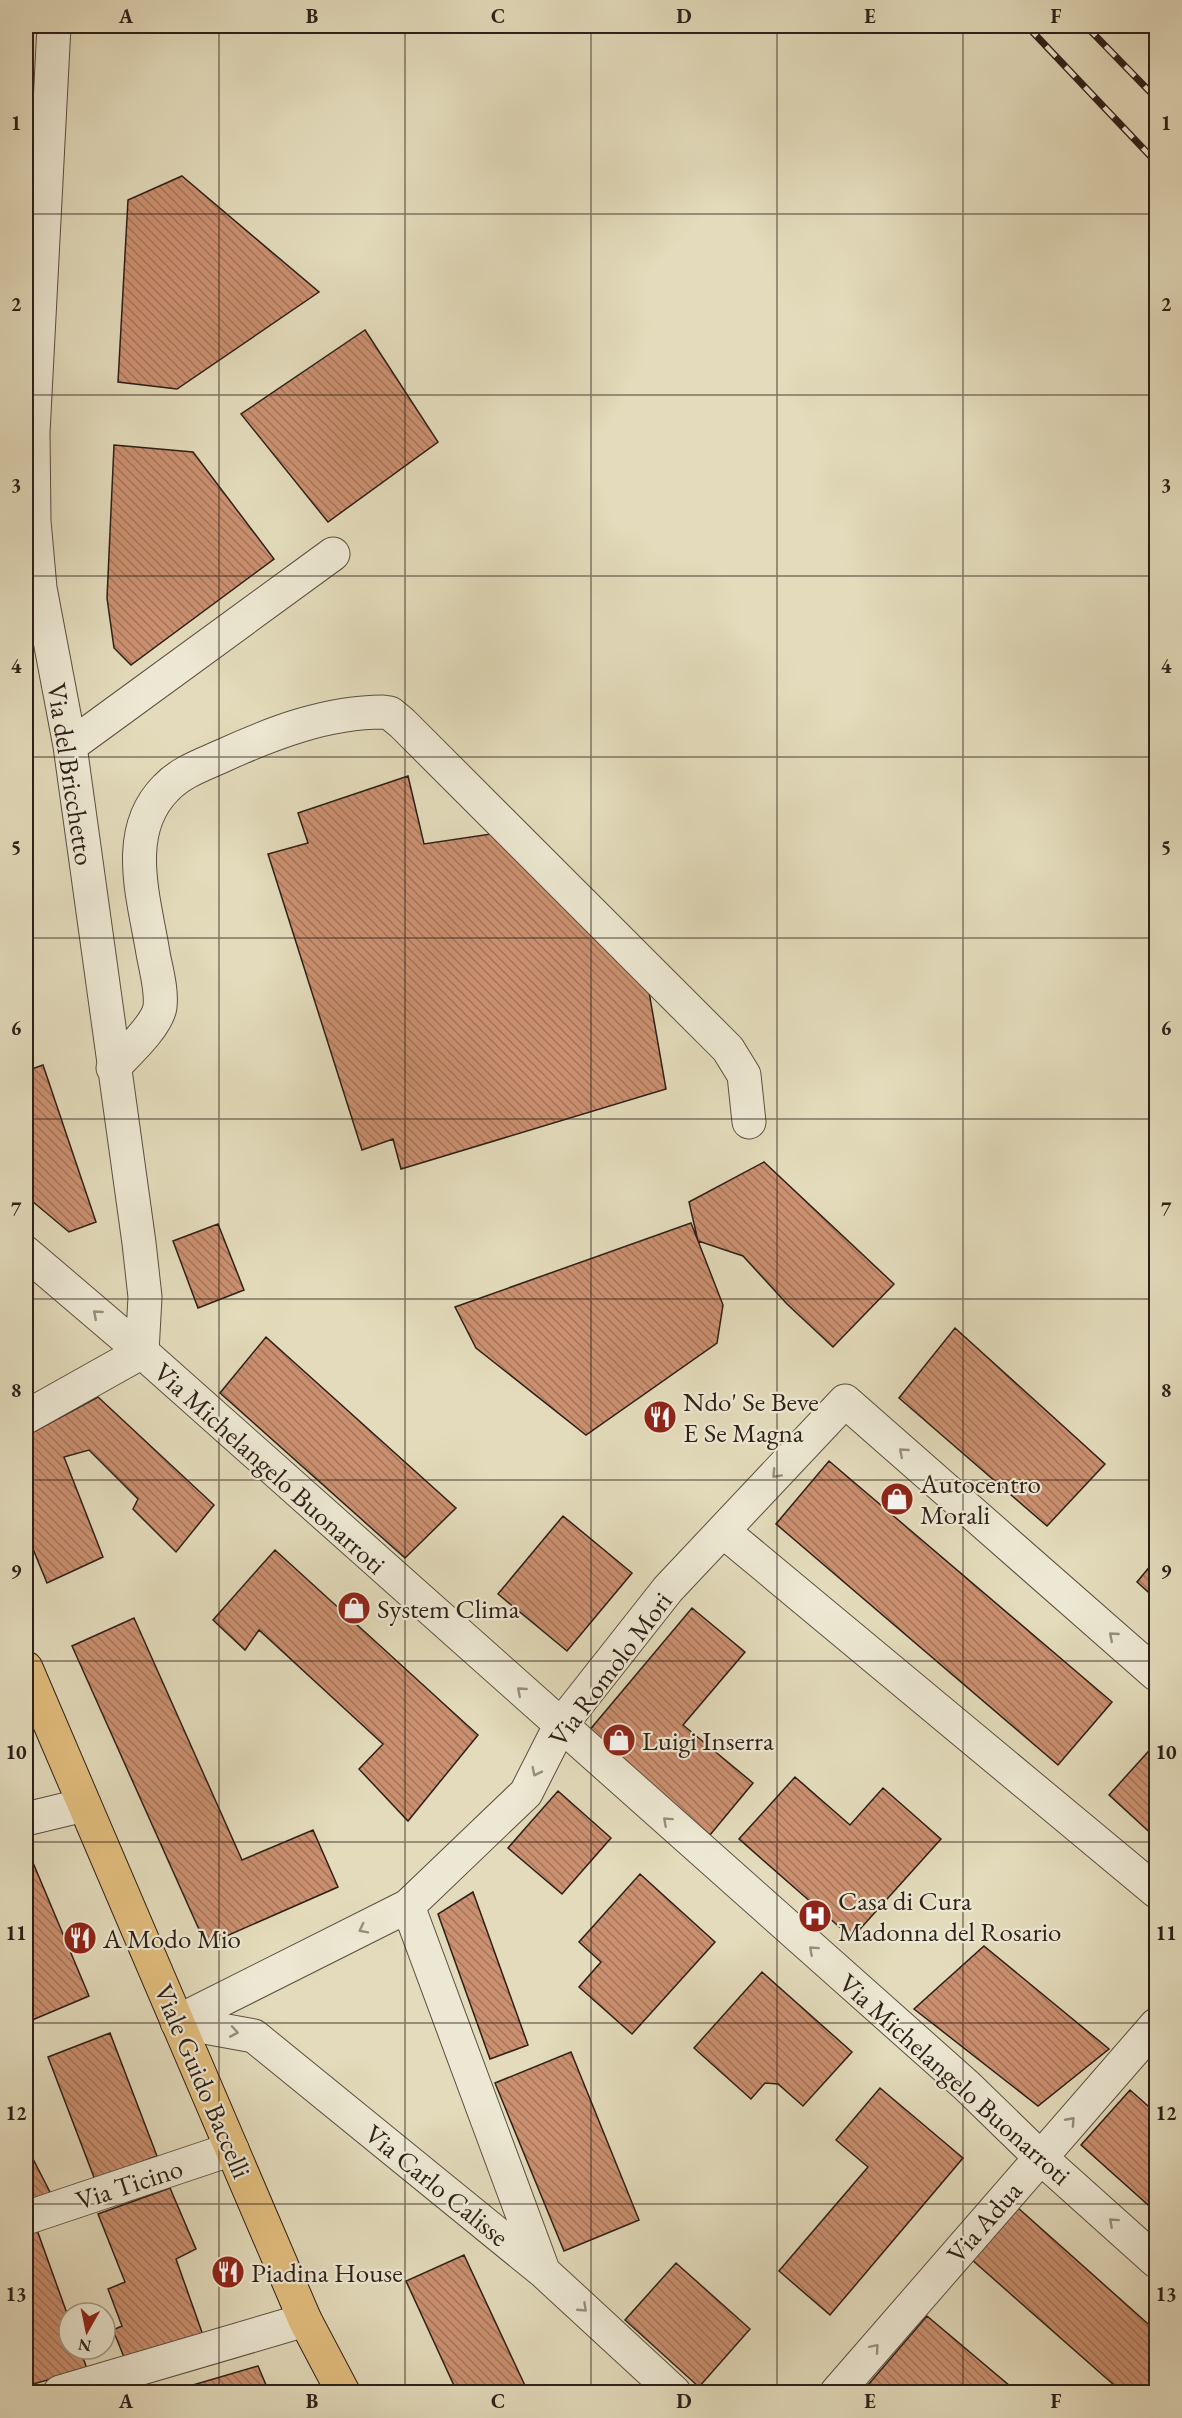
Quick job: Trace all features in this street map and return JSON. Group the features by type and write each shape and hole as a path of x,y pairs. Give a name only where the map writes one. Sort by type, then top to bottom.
{"main road":[{"name":"Viale Guido Baccelli","path":"26,1668 305,2319 343,2392"}],"street":[{"name":"Via del Bricchetto","path":"54,26 33,433 34,521 40,588 70,746 144,1281 142,1352"},
{"path":"70,746 333,554"},
{"path":"113,1068 142,1038 160,1009 159,982 142,904 140,834 148,810 167,787 192,769 238,748 290,728 333,717 383,712 390,713 402,723 728,1049 744,1075 749,1122"},
{"name":"Via Michelangelo Buonarroti","path":"26,1253 142,1352 967,2086 1040,2157 1156,2261"},
{"path":"26,1417 142,1352"},
{"name":"Via Romolo Mori","path":"177,2022 408,1906 526,1793 560,1726 668,1590 845,1401 1156,1674"},
{"path":"723,1531 1156,1891"},
{"path":"26,1819 84,1805"},
{"path":"408,1906 544,2272"},
{"name":"Via Carlo Calisse","path":"177,2022 254,2036 544,2272 674,2392"},
{"name":"Via Adua","path":"837,2392 1156,2025"},
{"name":"Via Ticino","path":"26,2218 232,2149"},
{"path":"60,2392 305,2319"}],"building":[{"path":"26,26 30,26 26,158"},
{"path":"182,176 319,292 177,389 118,382 128,200"},
{"path":"365,330 438,442 328,522 241,414"},
{"path":"114,445 193,452 274,559 131,665 114,648 107,598"},
{"path":"408,776 424,844 491,834 649,992 666,1089 401,1169 393,1139 362,1150 268,854 308,843 298,813"},
{"path":"43,1065 96,1222 69,1232 26,1196 26,1071"},
{"path":"764,1162 894,1284 833,1347 787,1304 743,1256 698,1241 689,1202"},
{"path":"691,1223 723,1305 717,1343 586,1435 476,1348 455,1307"},
{"path":"218,1224 244,1290 198,1308 173,1241"},
{"path":"955,1328 1105,1464 1047,1526 899,1398"},
{"path":"266,1337 456,1508 405,1558 220,1393"},
{"path":"98,1397 214,1505 176,1552 133,1509 138,1499 89,1450 64,1457 103,1557 47,1583 26,1532 26,1436"},
{"path":"829,1461 1112,1702 1058,1765 776,1524"},
{"path":"563,1516 632,1573 567,1651 498,1594"},
{"path":"275,1550 478,1735 408,1821 359,1769 383,1744 259,1630 245,1650 213,1620"},
{"path":"1156,1559 1156,1599 1137,1582"},
{"path":"692,1608 745,1652 683,1725 753,1783 710,1835 588,1732"},
{"path":"134,1618 242,1860 313,1830 338,1887 206,1945 72,1646"},
{"path":"1156,1743 1156,1838 1109,1795"},
{"path":"795,1777 850,1825 883,1788 941,1839 852,1938 739,1839"},
{"path":"558,1791 611,1838 562,1894 508,1848"},
{"path":"26,1846 89,1996 30,2021 26,2011"},
{"path":"640,1874 715,1942 632,2034 579,1987 601,1962 579,1942"},
{"path":"473,1892 528,2045 490,2059 438,1914"},
{"path":"984,1946 1109,2049 1038,2106 914,2009"},
{"path":"762,1972 852,2052 803,2106 778,2084 765,2083 751,2099 694,2048"},
{"path":"110,2033 157,2156 95,2180 48,2057"},
{"path":"571,2052 639,2220 564,2251 495,2083"},
{"path":"880,2088 963,2158 830,2315 779,2271 868,2167 836,2140"},
{"path":"1130,2090 1156,2113 1156,2212 1081,2145"},
{"path":"29,2151 52,2196 26,2205 26,2152"},
{"path":"170,2188 196,2249 176,2259 204,2338 126,2362 117,2340 117,2328 122,2326 117,2313 117,2301 113,2301 108,2289 125,2282 98,2214"},
{"path":"1017,2207 1156,2331 1156,2392 1122,2392 971,2259"},
{"path":"37,2230 63,2301 57,2301 57,2361 84,2361 87,2369 26,2386 26,2233"},
{"path":"464,2255 528,2392 457,2392 406,2281"},
{"path":"676,2263 750,2329 699,2387 625,2320"},
{"path":"927,2316 1017,2392 862,2392"},
{"path":"258,2366 269,2392 196,2392 193,2385"}],"railway":[{"path":"1027,26 1156,162"},
{"path":"1086,26 1156,98"}],"place":[{"name":"Ndo' Se Beve E Se Magna","path":"660,1417"},
{"name":"Autocentro Morali","path":"897,1499"},
{"name":"System Clima","path":"354,1608"},
{"name":"Luigi Inserra","path":"619,1740"},
{"name":"Casa di Cura Madonna del Rosario","path":"815,1916"},
{"name":"A Modo Mio","path":"80,1938"},
{"name":"Piadina House","path":"228,2272"}]}
